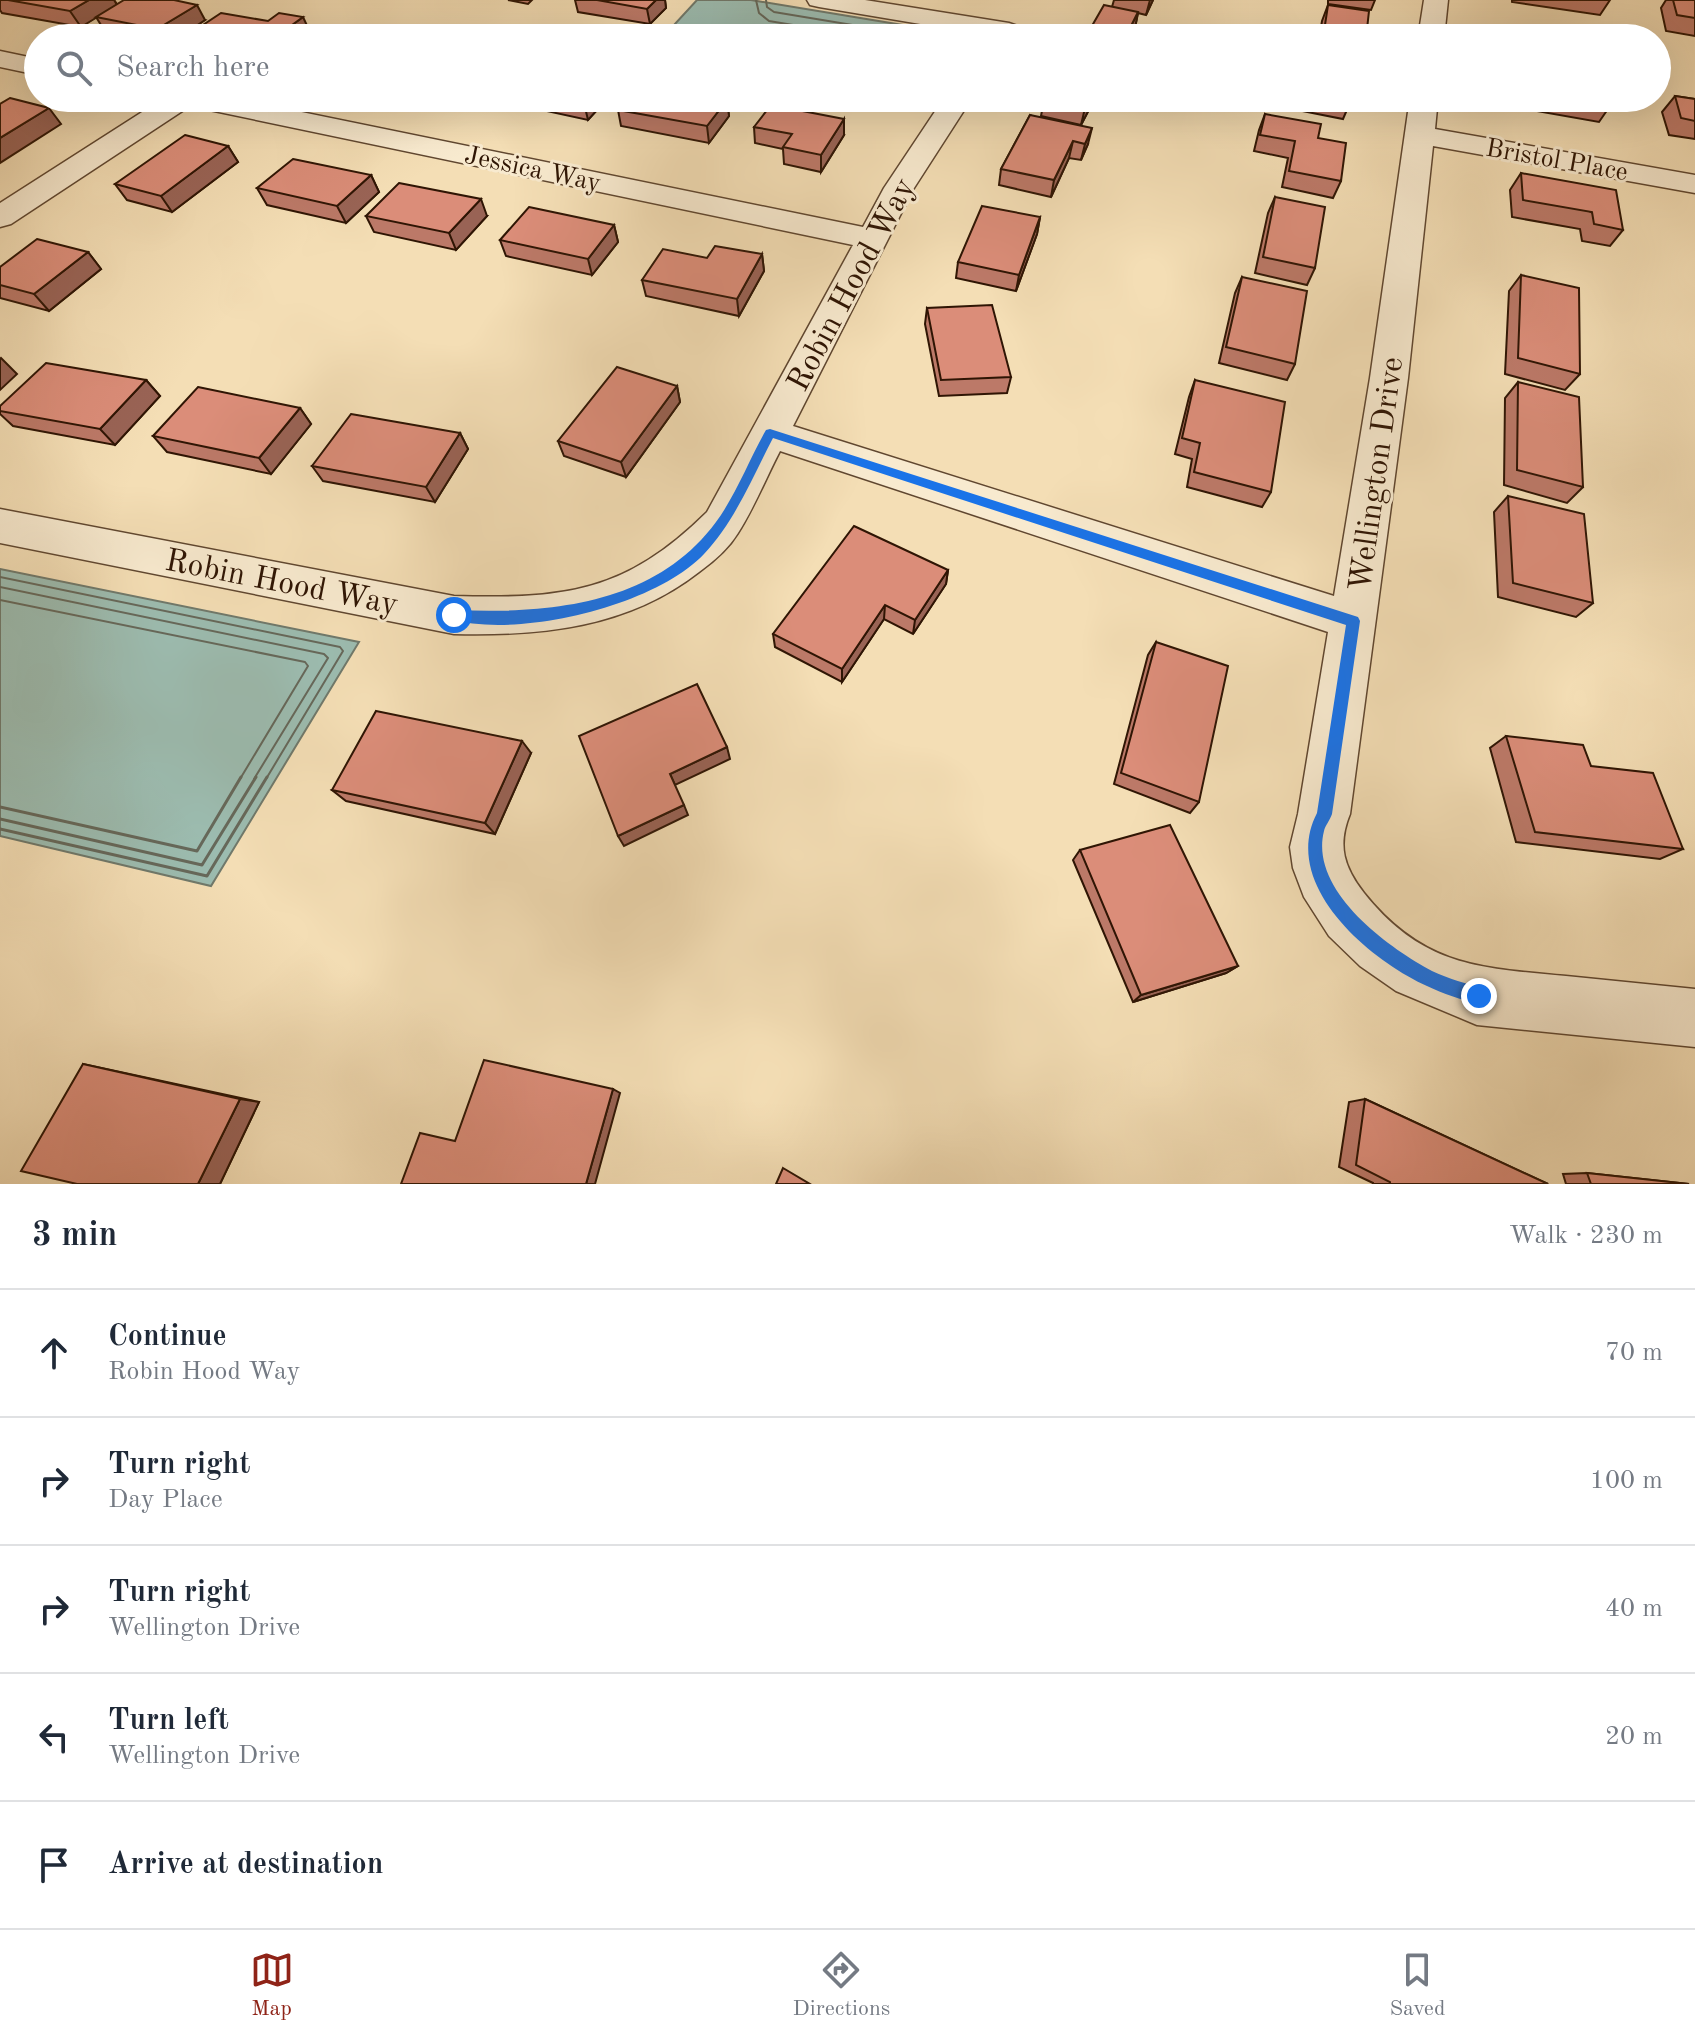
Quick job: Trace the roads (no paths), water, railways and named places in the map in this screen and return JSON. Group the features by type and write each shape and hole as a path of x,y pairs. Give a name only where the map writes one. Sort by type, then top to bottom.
{"street":[{"path":"819,0 984,24"},
{"path":"1433,24 1436,0"},
{"path":"0,59 24,64"},
{"path":"0,217 161,112"},
{"name":"Jessica Way","path":"260,112 874,239"},
{"name":"Robin Hood Way","path":"0,526 454,615 511,618 566,613 617,599 661,579 697,553 722,524 899,188 949,112"},
{"name":"Bristol Place","path":"1422,116 1695,184"},
{"name":"Wellington Drive","path":"1422,116 1389,378 1324,814 1316,830 1316,860 1324,883 1349,919 1385,953 1431,979 1479,996 1695,1018"},
{"path":"770,433 1353,621"}],"water":[{"path":"697,0 751,0 896,24 675,24"},
{"path":"0,569 359,642 211,886 0,836"}]}
